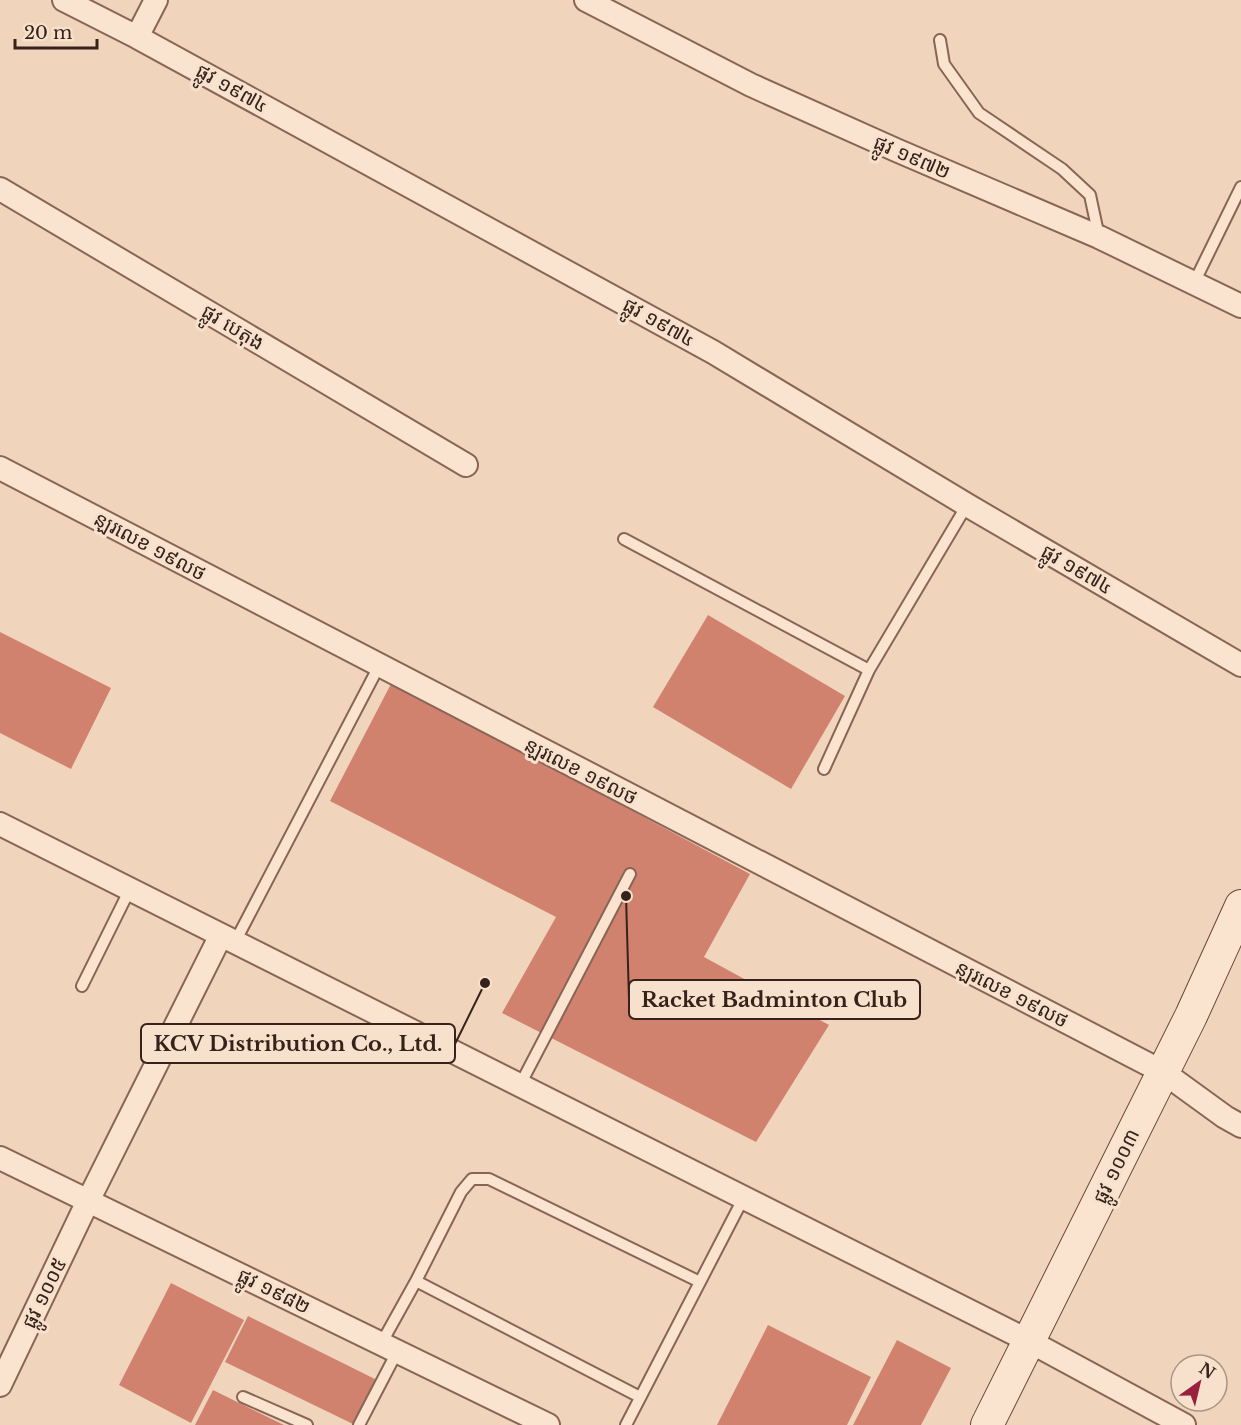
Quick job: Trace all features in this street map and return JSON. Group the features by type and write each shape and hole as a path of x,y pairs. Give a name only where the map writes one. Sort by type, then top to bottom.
{"street":[{"name":"ផ្លូវ ១៩៧៤","path":"64,0 137,37 703,346 1241,665"},
{"path":"137,37 156,0"},
{"name":"ផ្លូវ ១៩៧២","path":"586,0 751,85 1100,237 1241,306"},
{"name":"ផ្លូវ បេតុង","path":"0,189 465,465"},
{"name":"ន្ឡរលេខ ១៩លថ","path":"0,468 1163,1072"},
{"path":"0,824 1029,1341 1184,1425"},
{"name":"ផ្លូវ ១០០៣","path":"987,1425 1163,1072 1241,906"},
{"name":"ផ្លូវ ១០០៥","path":"0,1385 88,1201 228,938"},
{"path":"1163,1072 1241,1126"},
{"name":"ផ្លូវ ១៩៨២","path":"0,1158 548,1425"}],"lane":[{"path":"940,40 944,64 979,113 1062,169 1090,195 1100,237"},
{"path":"1194,283 1241,187"},
{"path":"824,769 869,670 968,505"},
{"path":"624,539 869,670"},
{"path":"228,938 379,666"},
{"path":"520,1085 630,874"},
{"path":"82,986 130,889"},
{"path":"359,1425 416,1281 461,1192 472,1179 489,1179 700,1282"},
{"path":"626,1425 744,1197"},
{"path":"416,1281 640,1397"},
{"path":"243,1397 307,1425"}],"building":[{"path":"708,615 845,696 791,789 653,707"},
{"path":"0,632 111,688 71,769 0,733"},
{"path":"392,682 750,874 704,957 829,1025 756,1142 502,1013 556,917 330,801"},
{"path":"171,1283 244,1320 191,1423 119,1385"},
{"path":"248,1316 377,1380 355,1425 225,1362"},
{"path":"768,1325 871,1377 847,1425 717,1425"},
{"path":"897,1340 951,1368 921,1425 853,1425"},
{"path":"213,1390 284,1425 195,1425"}],"place":[{"name":"Racket Badminton Club","path":"626,896"},
{"name":"KCV Distribution Co., Ltd.","path":"485,983"}]}
